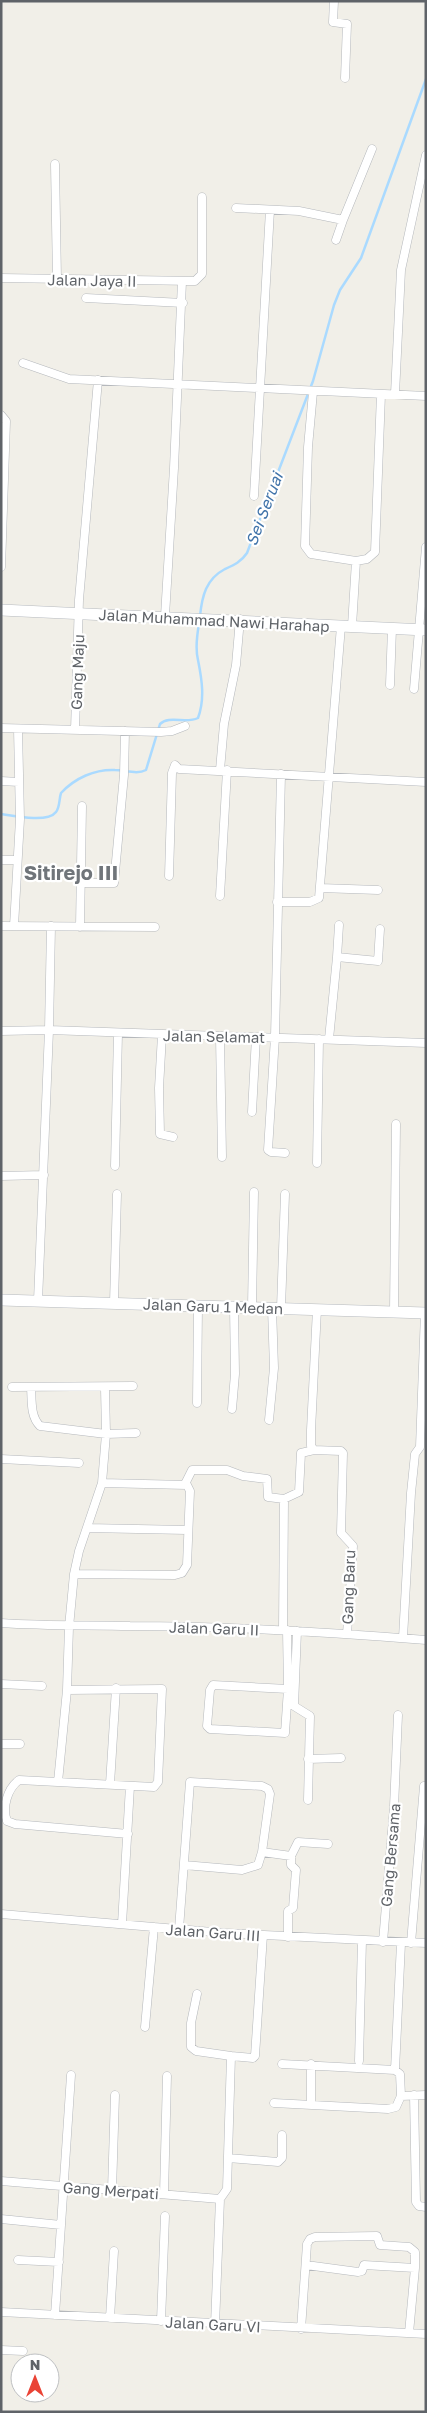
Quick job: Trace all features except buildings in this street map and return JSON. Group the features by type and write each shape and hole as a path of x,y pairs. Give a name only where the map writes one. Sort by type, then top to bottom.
{"street":[{"path":"334,1 332,22 347,24 345,78"},
{"path":"336,240 342,220 372,149"},
{"path":"395,394 401,270 426,155"},
{"path":"55,164 58,279"},
{"path":"165,616 182,281 195,281 202,274 202,197"},
{"path":"236,208 319,214 342,220"},
{"path":"254,496 270,210"},
{"name":"Jalan Jaya II","path":"1,278 182,281"},
{"path":"86,298 182,303"},
{"path":"23,362 69,379 426,396"},
{"name":"Gang Maju","path":"75,730 79,600 98,380"},
{"path":"308,391 305,546 311,554 356,561 367,560 375,552 381,394"},
{"path":"1,415 6,421 1,567"},
{"path":"414,689 422,630 426,547"},
{"path":"277,902 316,900 320,888 328,777 346,626 356,561"},
{"name":"Jalan Muhammad Nawi Harahap","path":"1,610 165,616 422,630"},
{"path":"220,896 224,724 236,665 240,620"},
{"path":"390,685 392,628"},
{"path":"1,728 161,732 172,731 185,726"},
{"path":"14,926 20,816 18,729"},
{"path":"80,883 114,883 124,771 125,731"},
{"path":"169,876 173,768 175,765 179,769 426,782"},
{"path":"280,774 275,1037 268,1150 285,1153"},
{"path":"1,781 19,782"},
{"path":"80,926 82,806"},
{"path":"1,860 17,860"},
{"path":"320,888 378,890"},
{"path":"329,1039 339,925"},
{"path":"1,926 155,927"},
{"path":"38,1301 50,1030 51,926"},
{"path":"337,957 378,961 380,929"},
{"name":"Jalan Selamat","path":"1,1030 426,1043"},
{"path":"115,1166 118,1033"},
{"path":"162,1035 159,1088 160,1134 173,1137"},
{"path":"220,1036 222,1157"},
{"path":"252,1112 256,1037"},
{"path":"317,1163 320,1039"},
{"path":"394,1311 396,1124"},
{"path":"1,1176 44,1176"},
{"path":"252,1308 254,1192"},
{"path":"114,1303 117,1194"},
{"path":"269,1420 274,1368 284,1194"},
{"name":"Jalan Garu 1 Medan","path":"1,1300 425,1313"},
{"path":"197,1403 198,1306"},
{"path":"232,1409 235,1374 234,1307"},
{"path":"185,1484 192,1470 227,1470 243,1476 268,1478 268,1497 284,1499 299,1492 301,1454 314,1450 311,1446 311,1430 317,1309"},
{"path":"403,1638 411,1493 415,1454 420,1447 425,1313"},
{"path":"12,1387 105,1388 133,1386"},
{"path":"31,1387 33,1413 35,1421 40,1426 106,1434 136,1433"},
{"path":"58,1782 67,1690 69,1627 74,1574 79,1551 102,1483 106,1434 105,1388"},
{"name":"Gang Baru","path":"314,1450 341,1450 343,1453 341,1533 353,1546 347,1634"},
{"path":"1,1459 79,1463"},
{"path":"102,1483 185,1484"},
{"path":"74,1574 182,1573 186,1565 190,1491 185,1484"},
{"path":"284,1499 285,1630 288,1689 286,1728 283,1734 210,1729 208,1726 210,1690 213,1685 288,1689"},
{"path":"87,1528 187,1530"},
{"name":"Jalan Garu II","path":"1,1623 69,1627 130,1626 297,1630 426,1640"},
{"path":"297,1630 294,1706 310,1716 308,1800"},
{"path":"1,1684 42,1686"},
{"path":"67,1690 116,1688 158,1688 162,1690 158,1782 154,1787 24,1780 14,1784 4,1809 7,1821 14,1824 128,1834"},
{"path":"110,1784 116,1688"},
{"name":"Gang Bersama","path":"383,1942 398,1715"},
{"path":"1,1744 20,1744"},
{"path":"308,1759 341,1758"},
{"path":"179,1929 189,1785 192,1782 262,1786 268,1789 270,1794 262,1852 258,1865 242,1870 184,1865"},
{"path":"122,1924 130,1786"},
{"path":"411,1943 424,1786"},
{"path":"288,1937 288,1911 293,1908 296,1876 296,1870 291,1864 291,1856 298,1842 328,1844"},
{"path":"262,1852 291,1856"},
{"name":"Jalan Garu III","path":"1,1914 263,1936 426,1943"},
{"path":"145,2027 154,1927"},
{"path":"198,1994 191,2023 191,2047 196,2051 253,2058 255,2056 263,1936"},
{"path":"359,2061 362,1940"},
{"path":"395,2070 401,1943"},
{"path":"215,2325 220,2199 227,2189 231,2056"},
{"path":"274,2103 388,2109 396,2106 401,2096 400,2074 395,2070 311,2064 282,2064"},
{"path":"311,2064 311,2104"},
{"path":"55,2315 71,2075"},
{"path":"164,2194 167,2076"},
{"path":"401,2096 426,2094"},
{"path":"112,2190 115,2095"},
{"path":"414,2095 416,2202 419,2206 426,2207"},
{"path":"228,2158 278,2162 282,2158 282,2135"},
{"name":"Gang Merpati","path":"1,2181 220,2199"},
{"path":"161,2322 165,2216"},
{"path":"1,2219 61,2225"},
{"path":"301,2329 310,2239 315,2237 377,2236 380,2245 412,2248 415,2252 409,2333"},
{"path":"110,2318 114,2251"},
{"path":"18,2260 59,2262"},
{"path":"306,2265 358,2272 362,2271 364,2265 415,2268"},
{"name":"Jalan Garu VI","path":"1,2312 215,2325 426,2334"},
{"path":"1,2350 23,2351"}],"waterway":[{"name":"Sei Seruai","path":"200,616 202,602 209,583 219,573 237,563 247,553 313,381 334,305 340,290 361,258 426,79"},
{"name":"Sei Seruai","path":"1,814 30,818 46,817 56,812 61,793 79,779 100,771 119,770 135,772 146,770 160,724 168,720 193,720 198,718 202,697 202,682 197,651 199,624"}],"district":[{"name":"Sitirejo III","path":"71,872"}]}
